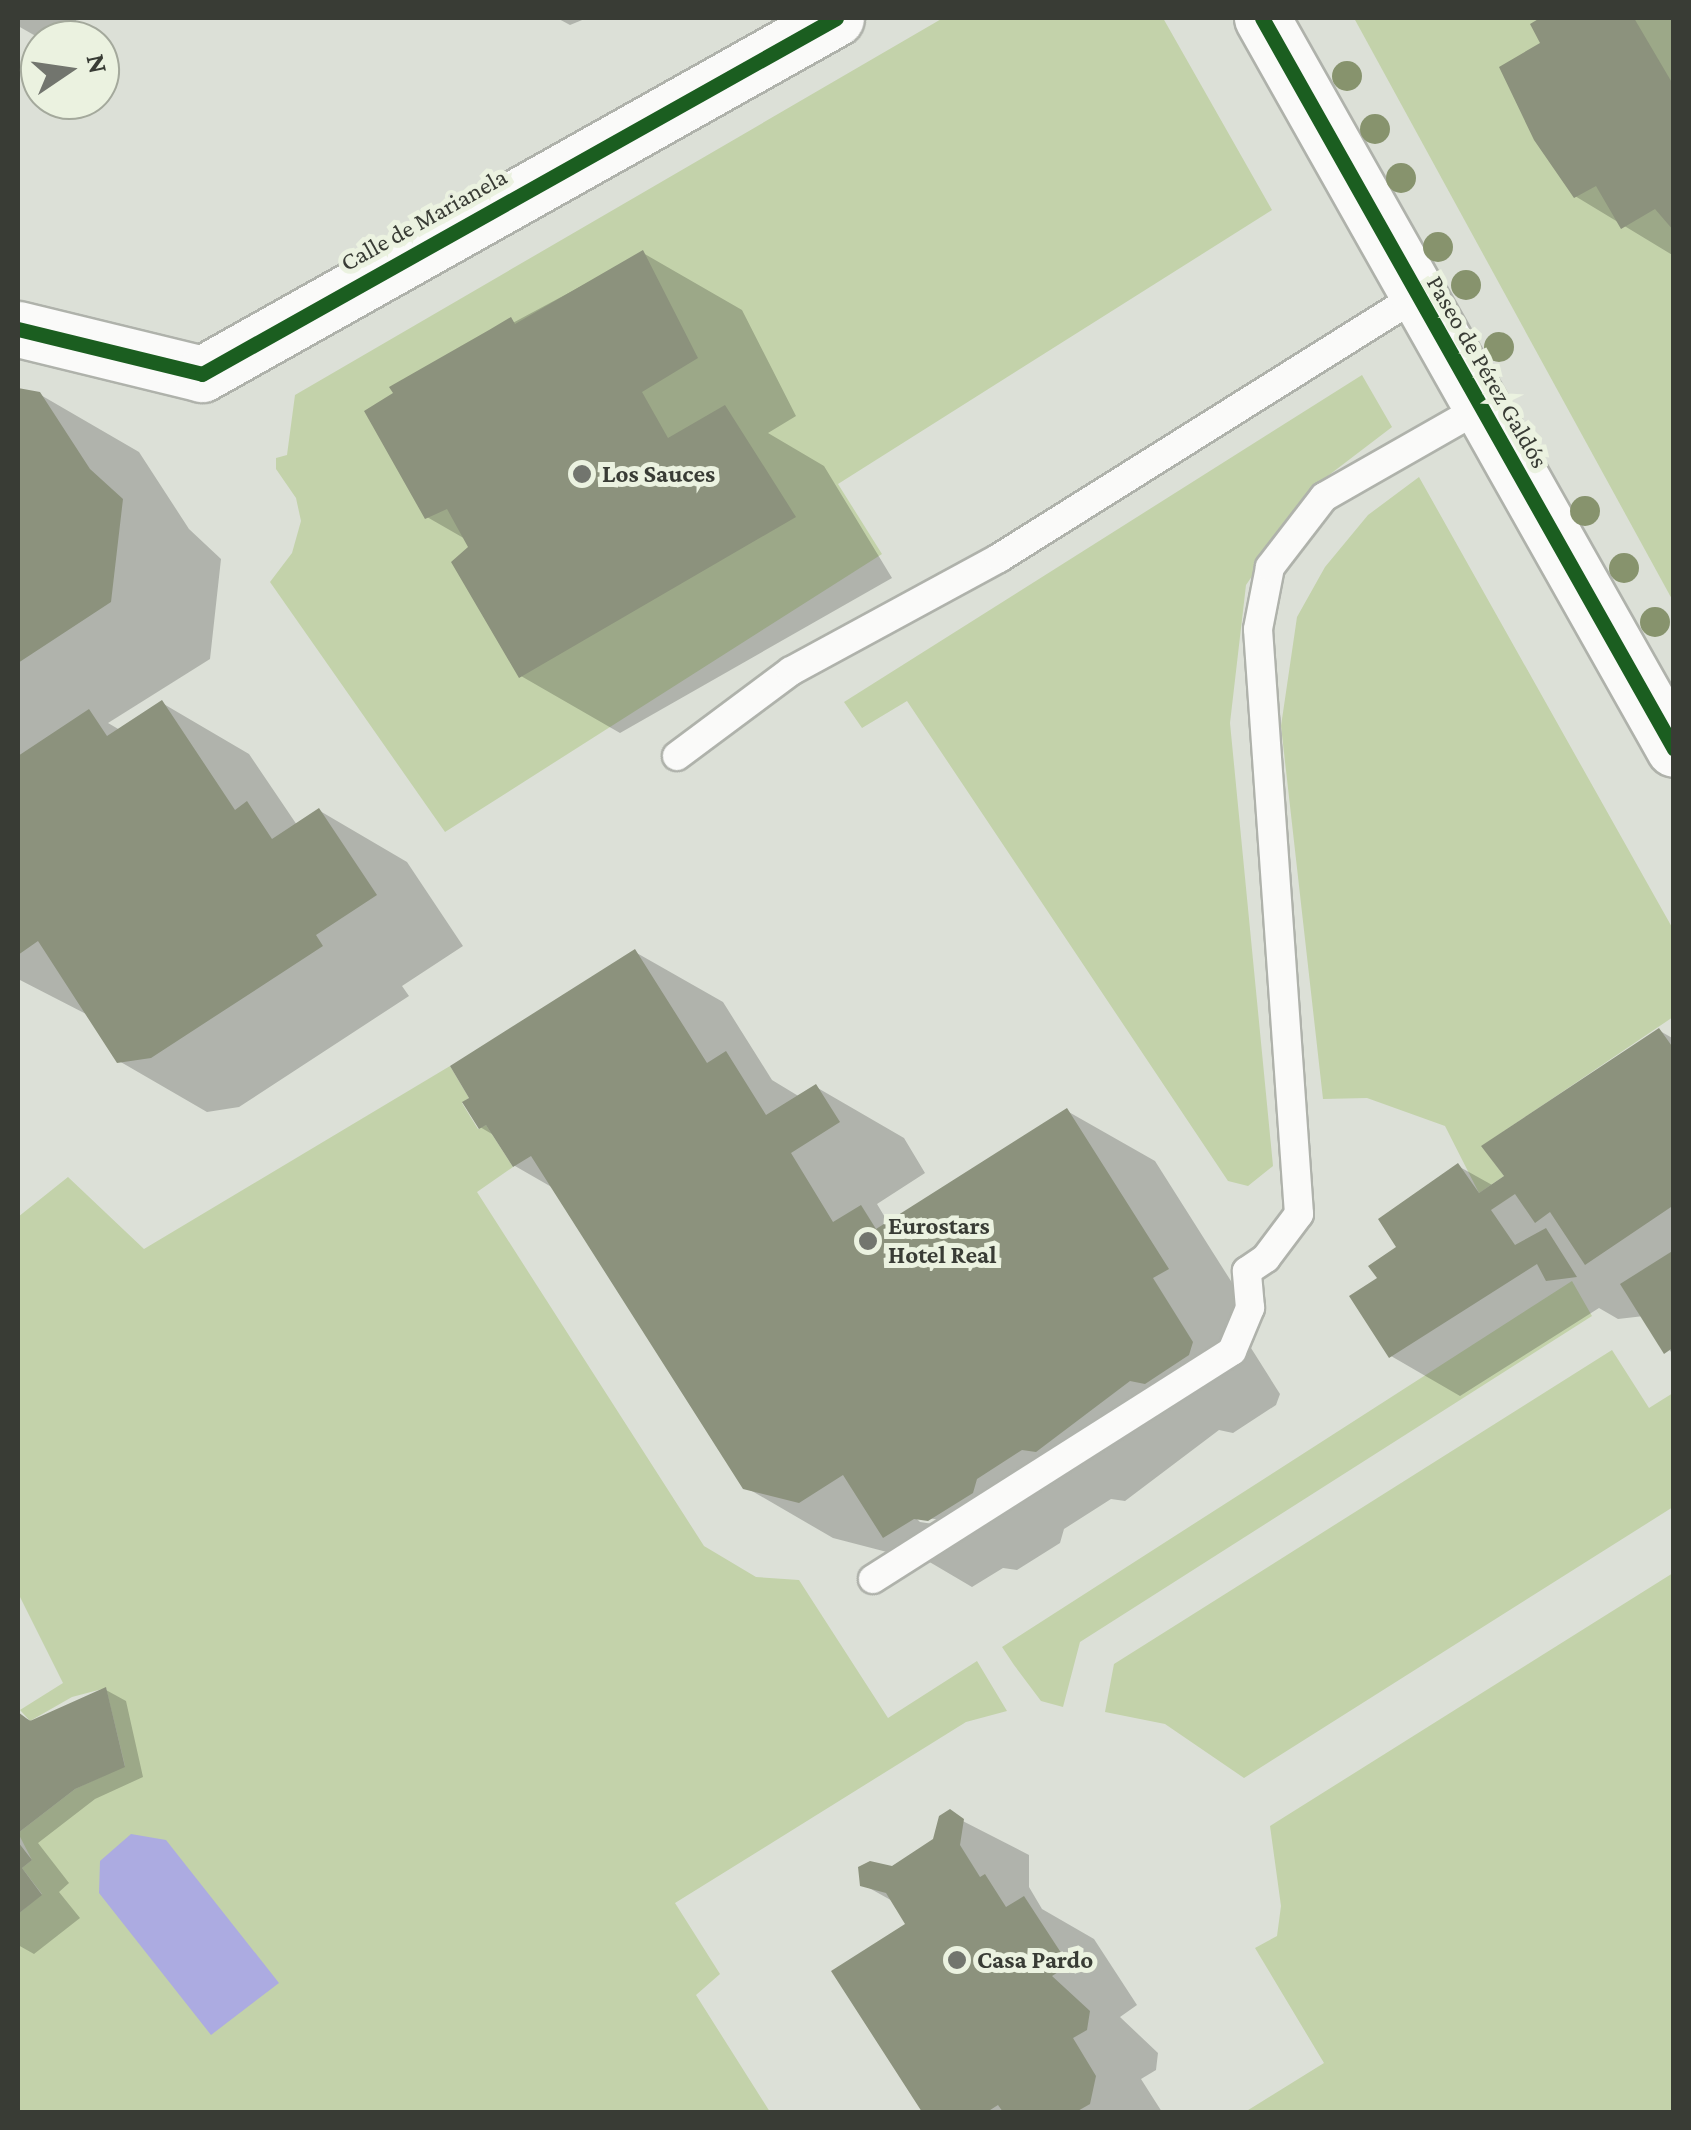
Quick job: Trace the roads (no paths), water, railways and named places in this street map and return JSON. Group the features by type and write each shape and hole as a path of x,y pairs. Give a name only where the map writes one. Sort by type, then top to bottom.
{"street":[{"name":"Calle de Marianela","path":"18,329 202,374 836,18"},
{"name":"Paseo de Pérez Galdós","path":"1262,18 1674,750"}],"lane":[{"path":"677,756 791,671 999,558 1416,297"},
{"path":"873,1579 1232,1351 1250,1308 1247,1271 1266,1258 1298,1214 1258,628 1270,568 1324,497 1480,408"}],"water":[{"path":"131,1834 166,1840 279,1983 211,2035 99,1893 100,1861"}],"place":[{"name":"Los Sauces","path":"582,474"},
{"name":"Eurostars Hotel Real","path":"868,1241"},
{"name":"Casa Pardo","path":"957,1960"}]}
